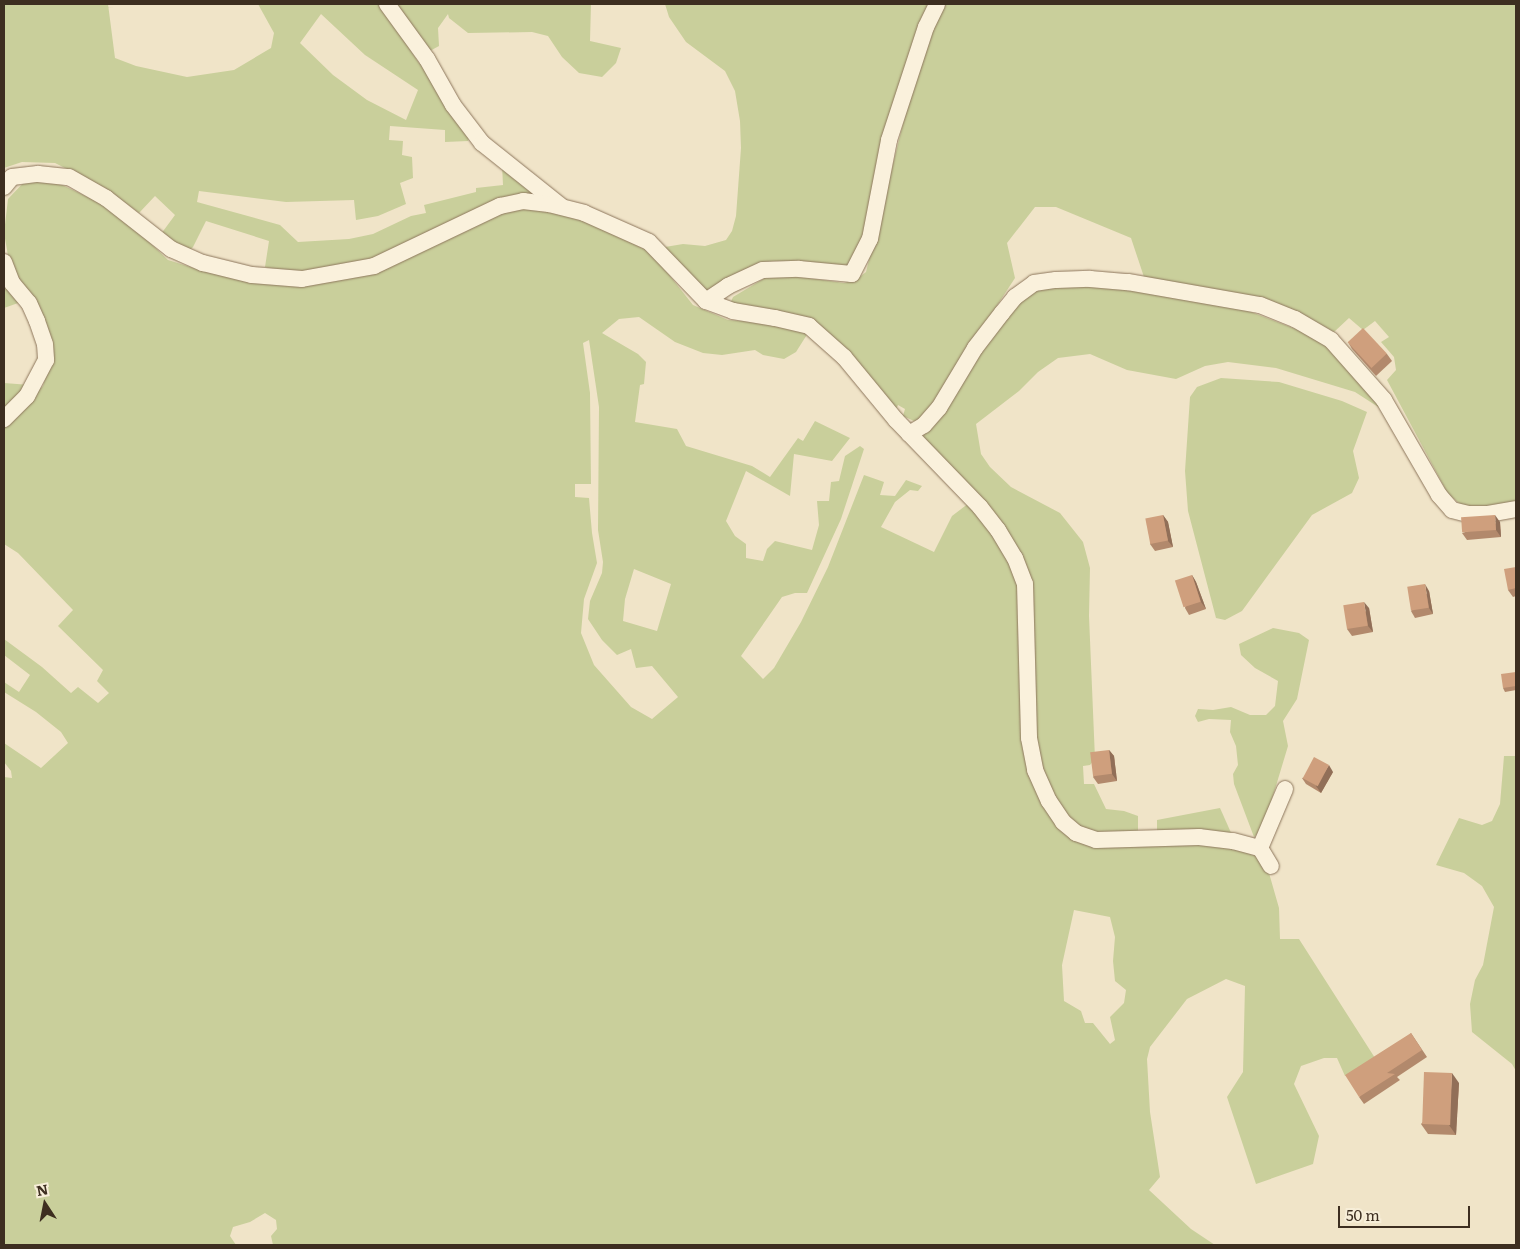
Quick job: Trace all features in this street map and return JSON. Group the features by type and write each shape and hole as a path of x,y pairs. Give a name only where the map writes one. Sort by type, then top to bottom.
{"street":[{"path":"387,4 427,59 453,106 482,143 565,208"},
{"path":"706,301 728,286 764,270 799,269 852,274 870,238 889,140 926,27 937,4"},
{"path":"4,188 12,177 38,174 69,177 106,198 171,249 203,264 252,275 302,279 374,266 500,206 523,201 565,208 584,214 648,242 706,301 733,312 775,318 809,326 844,357 910,434 980,507 1016,558 1025,584 1031,746 1035,770 1049,801 1063,822 1076,833 1096,840 1199,838 1233,841 1260,848 1271,866"},
{"path":"4,262 12,283 28,303 38,321 45,344 46,360 27,396 4,419"},
{"path":"910,434 924,426 939,408 975,348 1002,312 1015,297 1034,283 1090,279 1128,282 1260,305 1295,320 1331,340 1384,400 1439,495 1452,510 1468,514 1488,514 1516,509"},
{"path":"1260,848 1285,789"}],"green space":[{"path":"4,4 108,4 115,58 136,66 187,77 234,70 271,48 274,33 258,4 380,4 419,63 428,70 469,138 468,141 445,142 445,130 390,126 389,140 403,141 402,155 412,157 413,178 400,183 406,204 378,216 356,220 354,200 286,202 199,191 197,202 280,225 298,242 349,239 373,234 411,216 426,213 424,205 476,192 476,188 503,185 502,165 541,194 381,259 328,272 276,270 265,267 269,241 206,221 193,247 188,252 161,234 175,215 155,196 139,213 105,188 55,163 22,162 4,168","holes":["321,14 365,55 418,90 406,120 367,100 333,75 300,43"]},
{"path":"395,4 591,4 590,41 621,48 616,63 602,77 579,73 562,57 548,36 532,32 468,33 449,18 448,14 438,28 439,46 428,52"},
{"path":"665,4 928,4 916,37 859,250 847,267 773,261 701,294 665,247 683,244 705,246 726,240 732,231 736,216 741,148 740,121 735,91 725,71 686,42 669,17"},
{"path":"942,4 1516,4 1516,504 1465,508 1448,494 1387,380 1396,370 1394,357 1381,342 1389,337 1375,321 1363,330 1349,318 1334,332 1318,323 1247,297 1144,277 1131,238 1056,207 1035,207 1007,243 1015,278 922,420 914,421 903,416 905,409 898,405 896,409 872,380 814,322 730,304 733,297 770,275 795,276 844,283 857,279 866,272 907,108"},
{"path":"26,180 54,181 96,201 125,219 168,260 197,269 334,278 501,209 527,205 587,222 651,252 693,305 728,320 756,322 808,333 796,352 784,359 763,355 755,350 722,355 703,353 675,342 639,317 619,319 602,333 638,354 646,362 644,384 640,385 635,422 677,429 686,446 752,466 770,477 798,438 803,441 815,421 850,438 832,461 794,454 790,496 746,471 726,521 735,536 746,544 746,558 763,561 767,549 775,541 812,550 819,525 817,501 829,501 831,482 839,481 845,456 860,446 864,449 841,519 807,593 795,593 782,597 741,656 763,679 774,668 801,622 828,567 864,475 884,482 880,495 895,496 906,480 922,486 918,491 910,490 895,502 881,527 934,552 952,516 969,503 991,527 1017,575 1028,765 1072,836 1210,842 1240,849 1260,858 1269,873 1279,908 1280,939 1299,939 1375,1058 1345,1076 1337,1058 1324,1058 1301,1066 1294,1084 1319,1136 1313,1164 1256,1184 1227,1097 1243,1072 1245,986 1226,979 1187,999 1150,1047 1147,1059 1150,1112 1160,1177 1149,1190 1191,1229 1215,1245 273,1245 271,1236 277,1229 276,1220 265,1213 250,1222 233,1227 230,1236 236,1245 4,1245 4,777 12,778 11,771 4,762 4,743 41,768 68,743 61,732 36,712 4,692 4,682 19,692 30,675 4,655 4,639 42,667 71,693 78,687 98,703 109,693 97,681 103,670 58,626 73,610 18,553 4,544 4,423 43,386 51,357 25,290 9,261 4,233 8,199","holes":["589,340 599,407 598,530 603,562 602,573 590,601 588,619 602,640 617,655 631,649 636,668 652,666 678,697 652,719 631,707 594,665 581,633 584,599 597,563 589,498 575,497 575,484 591,484 590,393 583,343","634,569 671,584 657,631 623,621 625,599","1074,910 1110,917 1115,937 1113,961 1115,981 1126,990 1124,1003 1110,1017 1115,1040 1110,1044 1093,1023 1085,1023 1081,1011 1064,1001 1062,965"]},
{"path":"1042,283 1146,290 1246,310 1317,337 1350,362 1386,412 1355,392 1276,368 1228,362 1205,366 1176,379 1127,370 1090,354 1058,358 1038,372 1019,391 976,424 981,454 990,467 1011,487 1060,513 1083,542 1090,568 1089,616 1095,759 1090,765 1083,766 1084,784 1094,784 1106,809 1124,811 1138,816 1138,835 1104,838 1073,827 1037,765 1028,575 923,440 924,433 1005,316"},
{"path":"4,285 9,291 21,302 4,308"},
{"path":"1221,378 1279,382 1342,401 1367,412 1353,451 1359,478 1352,493 1312,515 1242,611 1225,620 1216,618 1188,511 1185,471 1190,397 1197,387"},
{"path":"4,383 30,385 4,412"},
{"path":"1273,628 1299,633 1309,640 1297,699 1283,721 1288,746 1263,829 1254,837 1234,784 1233,774 1238,765 1236,746 1230,732 1231,720 1209,719 1198,722 1195,716 1198,709 1213,710 1231,707 1250,715 1266,715 1275,706 1278,681 1255,668 1241,655 1239,644"},
{"path":"1504,756 1516,756 1516,1071 1512,1064 1472,1032 1470,1004 1475,980 1483,965 1494,907 1482,886 1464,873 1436,865 1459,818 1482,825 1492,821 1500,804"},
{"path":"1220,808 1232,835 1157,833 1157,820"}],"building":[{"path":"1363,328 1387,354 1372,368 1348,342"},
{"path":"1163,515 1168,541 1150,544 1145,518"},
{"path":"1495,515 1496,530 1462,532 1461,517"},
{"path":"1516,567 1516,588 1508,590 1504,569"},
{"path":"1192,575 1201,602 1184,607 1175,581"},
{"path":"1425,584 1429,608 1411,611 1407,587"},
{"path":"1364,602 1368,626 1347,629 1343,605"},
{"path":"1516,672 1516,686 1503,688 1501,674"},
{"path":"1109,750 1112,774 1093,776 1090,752"},
{"path":"1314,757 1329,765 1318,786 1303,778"},
{"path":"1411,1033 1422,1050 1387,1073 1395,1074 1359,1097 1345,1075"},
{"path":"1424,1072 1452,1073 1450,1125 1422,1124"}]}
